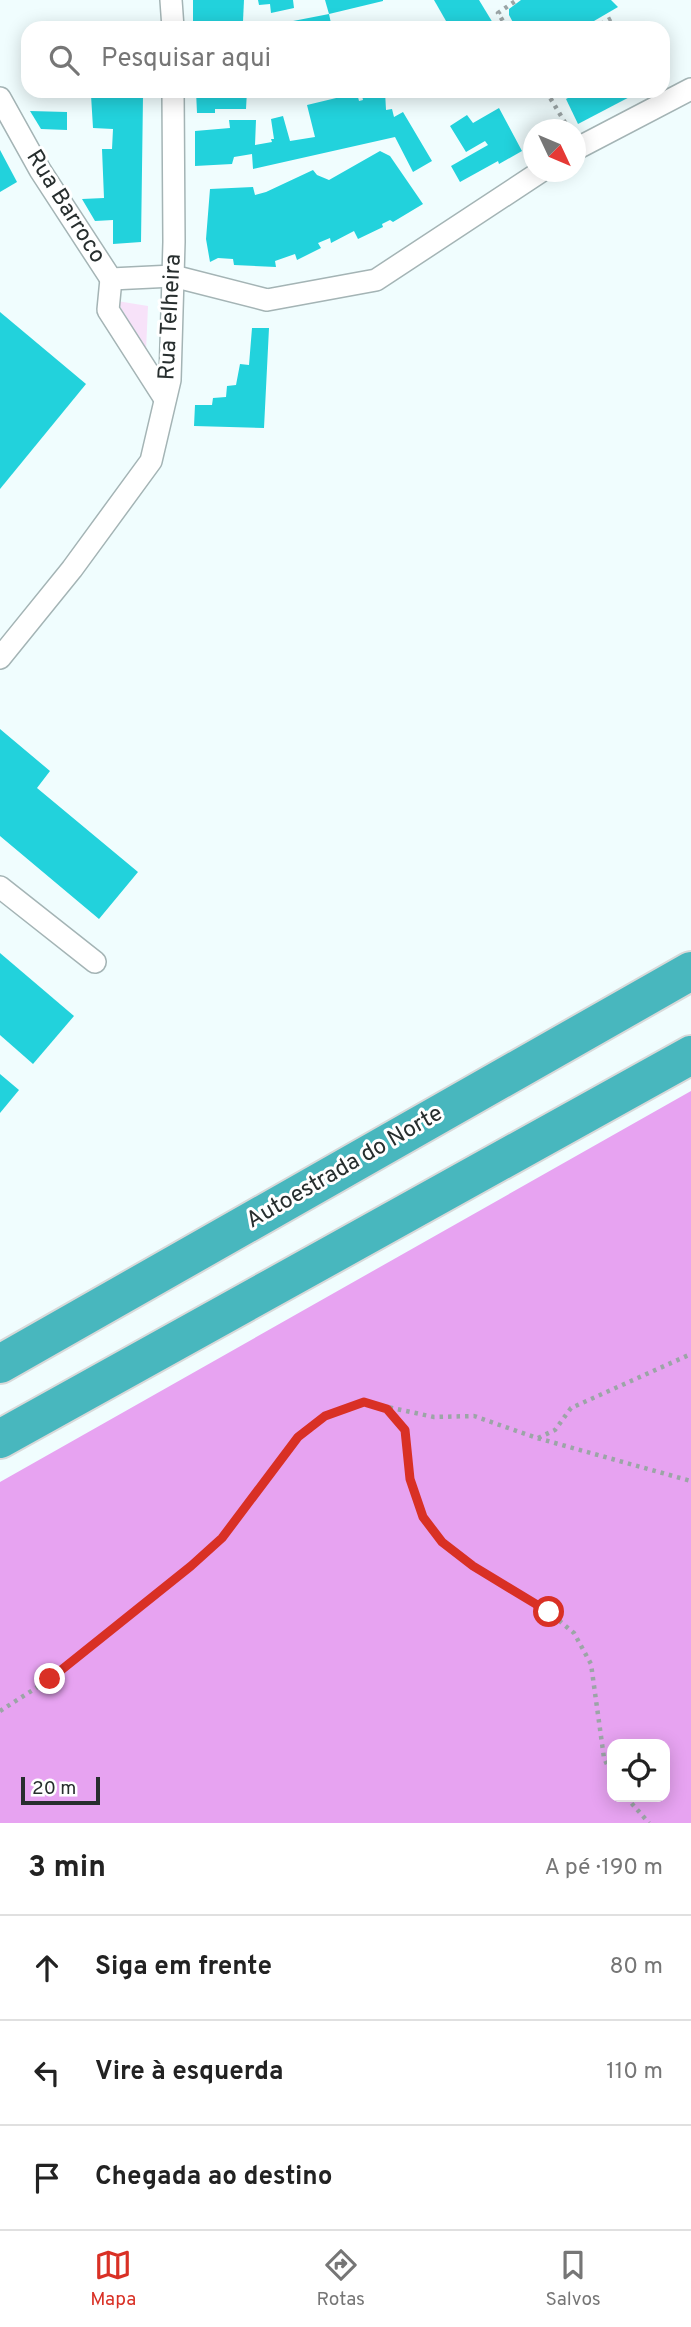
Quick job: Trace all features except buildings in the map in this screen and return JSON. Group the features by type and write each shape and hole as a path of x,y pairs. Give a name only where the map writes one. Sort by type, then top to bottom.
{"highway":[{"name":"Autoestrada do Norte","path":"0,1364 691,971"},
{"path":"0,1439 691,1055"}],"street":[{"path":"171,0 172,21"},
{"path":"586,144 691,89"},
{"name":"Rua Barroco","path":"0,98 40,170 111,279 108,310 166,399"},
{"name":"Rua Telheira","path":"0,658 72,569 151,461 170,380 173,98"},
{"name":"Rua Barroco","path":"111,279 173,276 267,300 376,280 525,182"},
{"path":"0,887 94,962"}],"path":[{"path":"503,21 498,13 517,0"},
{"path":"606,21 612,18"},
{"path":"550,98 563,119"},
{"path":"537,1438 555,1430 571,1408 691,1354"},
{"path":"0,1712 50,1679 222,1538 298,1437 325,1416 364,1402 434,1417 474,1416 537,1438 691,1481"},
{"path":"387,1409 405,1430 410,1479 423,1517 442,1542 473,1566 549,1612 574,1633 591,1664 607,1764"},
{"path":"630,1802 649,1823"}],"shaded area":[{"path":"117,301 148,306 146,351"},
{"path":"691,1091 691,1823 0,1823 0,1482"}],"route":[{"path":"50,1679 222,1538 298,1437 325,1416 364,1402 387,1409 405,1430 410,1479 423,1517 442,1542 473,1566 549,1612"}]}
